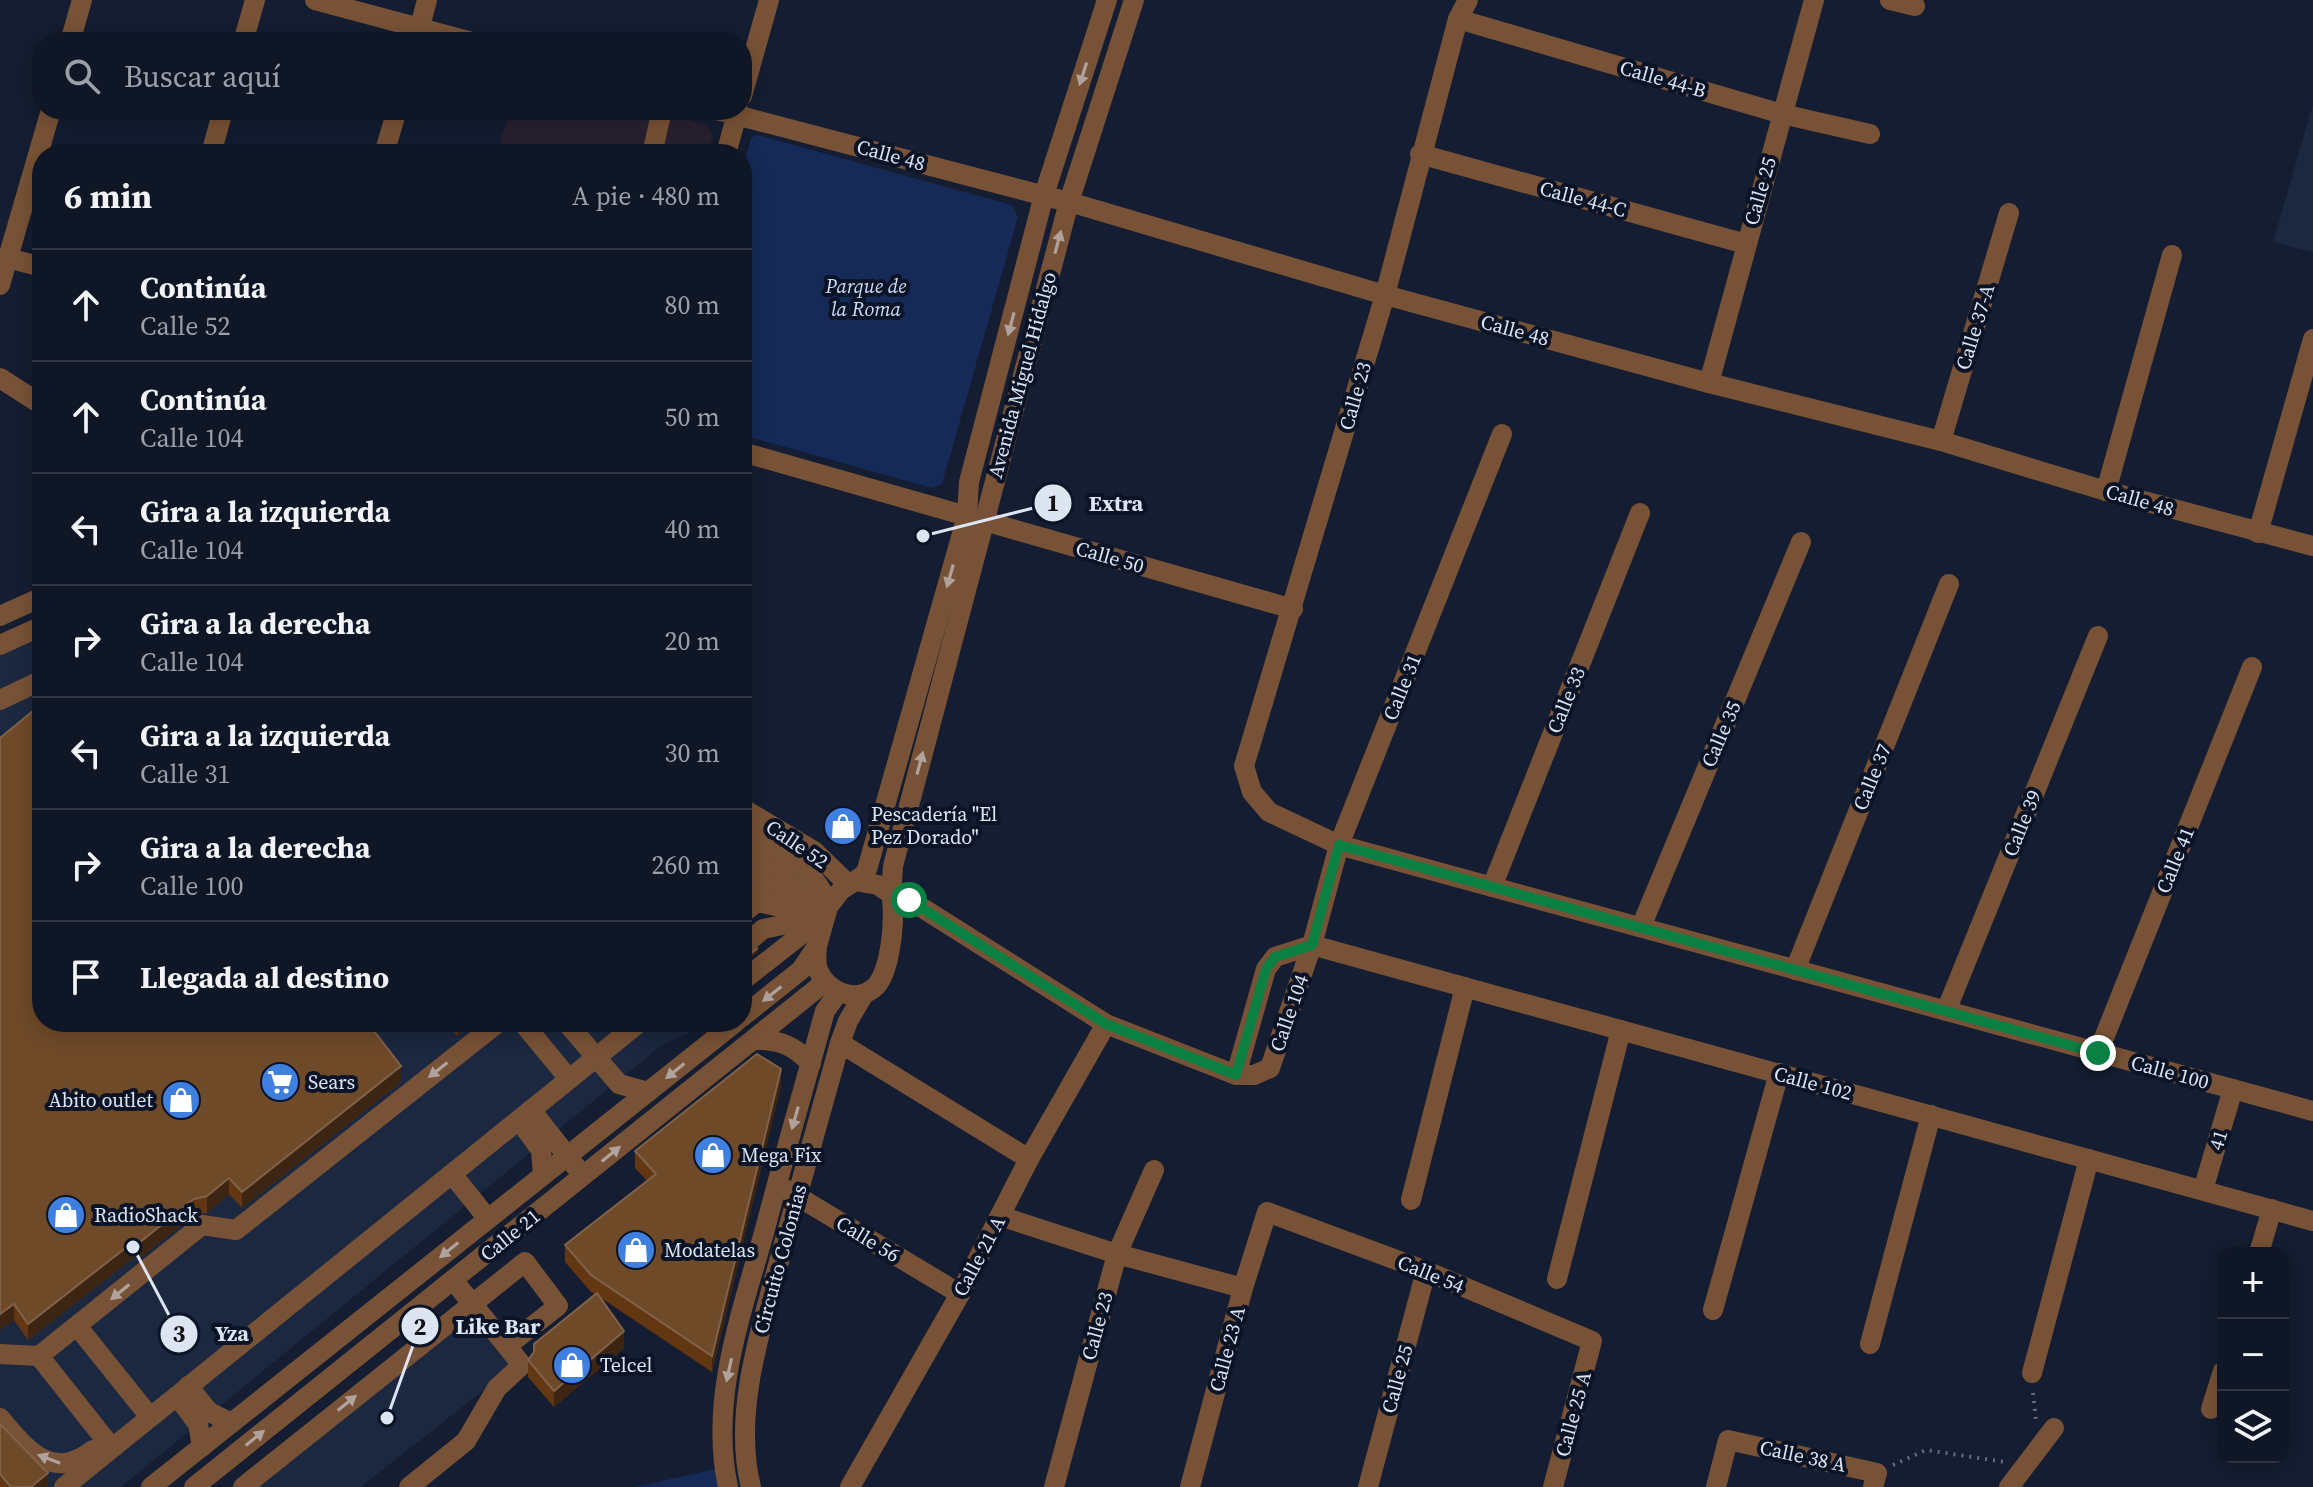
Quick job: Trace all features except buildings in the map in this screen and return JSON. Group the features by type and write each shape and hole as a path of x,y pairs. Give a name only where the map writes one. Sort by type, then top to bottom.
{"street":[{"path":"73,32 82,0"},
{"path":"246,32 255,0"},
{"path":"315,0 409,32"},
{"path":"419,32 427,0"},
{"path":"752,52 769,0"},
{"name":"Avenida Miguel Hidalgo","path":"891,894 890,874 975,518 969,482 1044,195 1107,0"},
{"name":"Avenida Miguel Hidalgo","path":"852,883 866,873 1069,202 1134,0"},
{"name":"Calle 23","path":"1252,792 1244,766 1385,295 1458,19 1468,0"},
{"name":"Calle 25","path":"1709,383 1814,0"},
{"path":"1890,0 1915,6"},
{"name":"Calle 44-B","path":"1458,19 1782,114 1870,134"},
{"name":"Calle 48","path":"752,113 1385,295 1709,383 1941,441 2106,491 2313,546"},
{"path":"41,144 48,120"},
{"path":"214,144 220,120"},
{"path":"387,144 394,120"},
{"path":"654,144 660,120"},
{"path":"728,144 732,120"},
{"name":"Calle 44-C","path":"1420,154 1746,244"},
{"path":"0,285 32,175"},
{"name":"Calle 37-A","path":"1941,441 2009,213"},
{"path":"2106,491 2172,255"},
{"path":"8,258 32,264"},
{"path":"2258,533 2313,339"},
{"path":"0,378 32,399"},
{"name":"Calle 31","path":"1312,945 1339,845 1502,434"},
{"name":"Calle 50","path":"752,455 1293,609"},
{"name":"Calle 33","path":"1492,887 1640,513"},
{"name":"Calle 35","path":"1641,927 1801,542"},
{"name":"Calle 37","path":"1795,970 1949,584"},
{"path":"0,616 32,602"},
{"path":"0,645 32,631"},
{"name":"Calle 39","path":"1946,1011 2098,636"},
{"name":"Calle 41","path":"2098,1053 2252,667"},
{"path":"0,700 32,685"},
{"name":"Calle 100","path":"1252,792 1269,812 1339,845 2313,1111"},
{"name":"Calle 52","path":"752,814 814,851 852,883"},
{"name":"Calle 52","path":"752,836 791,857 825,893 826,912"},
{"path":"752,858 780,874 826,912"},
{"path":"752,879 826,912"},
{"path":"752,973 826,912 841,890 852,883 878,885 891,894 909,900 1106,1024 1236,1075"},
{"path":"826,912 816,963 832,987 847,995 864,994 875,988 883,977 892,931 891,894"},
{"path":"752,904 826,912"},
{"path":"752,938 763,929 826,912"},
{"path":"892,931 919,918 942,921"},
{"name":"Calle 102","path":"1312,945 2313,1221"},
{"name":"Calle 104","path":"1312,945 1270,1068 1254,1075 1236,1075 1266,969 1275,957 1312,945"},
{"path":"752,1009 801,970 817,946"},
{"name":"Circuito Colonias","path":"728,1487 723,1434 726,1379 832,987"},
{"name":"Calle 21","path":"194,1487 753,1040 832,987"},
{"path":"1411,1200 1465,987"},
{"name":"Circuito Colonias","path":"751,1487 746,1439 748,1386 760,1333 840,1043 848,1021 864,994"},
{"name":"Calle 21 A","path":"850,1487 960,1294 1029,1159 1106,1024"},
{"path":"1557,1279 1621,1030"},
{"path":"0,1354 39,1356 202,1225 236,1230 486,1032"},
{"path":"530,1032 569,1079"},
{"path":"574,1032 619,1084 648,1092"},
{"path":"0,1418 27,1448 61,1464 81,1459 109,1444 150,1417 628,1032"},
{"name":"Calle 21","path":"151,1487 723,1032"},
{"path":"753,1040 791,1045 811,1064"},
{"path":"840,1043 1029,1159"},
{"path":"1713,1310 1779,1073"},
{"name":"41","path":"2203,1190 2233,1089"},
{"path":"525,1115 583,1176"},
{"path":"525,1115 541,1150 543,1175"},
{"path":"1870,1344 1931,1115"},
{"path":"2032,1373 2089,1159"},
{"name":"Calle 23","path":"1054,1487 1117,1254 1154,1170"},
{"path":"452,1174 488,1219"},
{"name":"Calle 56","path":"777,1183 960,1294"},
{"path":"2261,1247 2272,1209"},
{"name":"Calle 54","path":"1267,1212 1426,1271 1592,1341"},
{"name":"Calle 23 A","path":"1190,1487 1243,1288 1267,1212"},
{"path":"1000,1216 1117,1254 1243,1288"},
{"path":"243,1487 525,1262 558,1306 507,1346"},
{"name":"Calle 25","path":"1368,1487 1426,1271"},
{"path":"409,1487 466,1441 497,1388 522,1365 507,1346 480,1297 461,1274"},
{"path":"375,1309 391,1330"},
{"path":"77,1326 150,1417"},
{"name":"Calle 25 A","path":"1553,1487 1592,1341"},
{"path":"39,1356 109,1444"},
{"path":"2211,1409 2217,1390"},
{"path":"182,1391 209,1412 232,1423"},
{"path":"182,1391 198,1424 202,1447"},
{"path":"2009,1487 2054,1428"},
{"name":"Calle 38 A","path":"1716,1487 1728,1440 1875,1480"},
{"path":"64,1487 109,1444"}],"path":[{"path":"2032,1373 2040,1446"},
{"path":"1875,1480 1926,1450 2026,1465"}],"shaded area":[{"path":"2313,104 2313,252 2273,242"},
{"path":"507,120 689,120 707,125 713,135 711,144 500,144"},
{"path":"32,640 32,1032 691,1032 662,1045 121,1487 0,1487 0,655"},
{"path":"470,1312 514,1366 361,1487 255,1487"}],"green space":[{"name":"Parque de la Roma","path":"757,135 1012,205 1018,217 942,484 932,488 752,438 751,138"},
{"path":"716,1469 720,1487 634,1487"}],"place":[{"name":"Extra","path":"923,536"},
{"name":"Pescadería \"El Pez Dorado\"","path":"843,826"},
{"name":"Sears","path":"280,1082"},
{"name":"Abito outlet","path":"181,1100"},
{"name":"Mega Fix","path":"713,1155"},
{"name":"RadioShack","path":"66,1215"},
{"name":"Yza","path":"133,1247"},
{"name":"Modatelas","path":"636,1250"},
{"name":"Telcel","path":"572,1365"},
{"name":"Like Bar","path":"387,1418"}],"route":[{"path":"909,900 1106,1024 1236,1075 1266,969 1275,957 1312,945 1339,845 2098,1053"}]}
